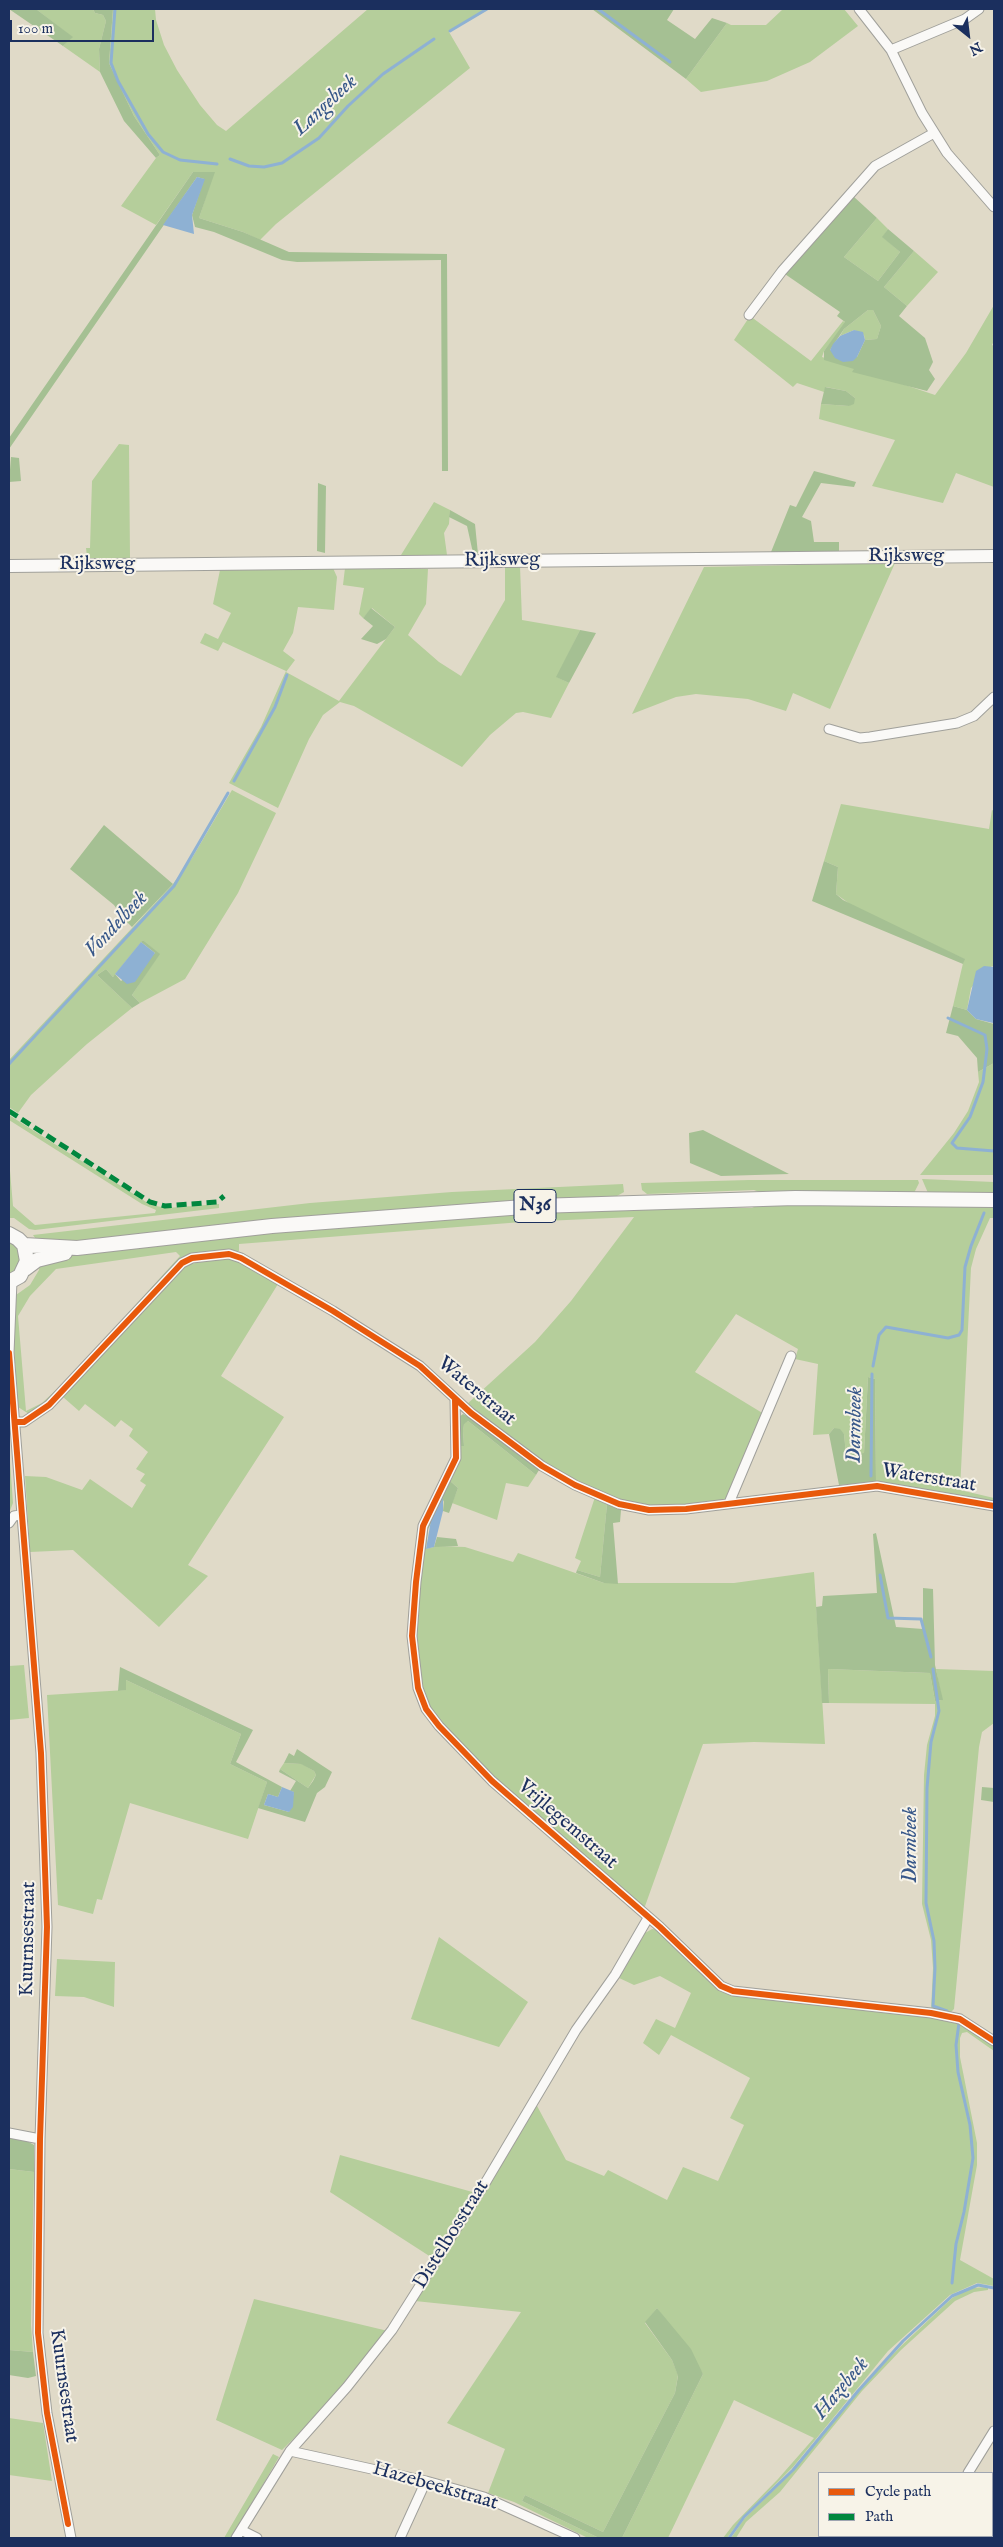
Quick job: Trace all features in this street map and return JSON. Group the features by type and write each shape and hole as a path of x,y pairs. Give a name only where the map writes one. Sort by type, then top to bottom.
{"main road":[{"name":"Rijksweg","path":"9,566 994,556"},
{"name":"N36","path":"24,1246 77,1248 272,1226 537,1206 795,1198 994,1200"},
{"path":"9,1234 18,1239 24,1246 27,1261 25,1269"},
{"name":"N36","path":"11,1281 37,1260 77,1248"}],"street":[{"path":"859,9 891,50 934,133 962,172 994,207"},
{"path":"891,50 965,19 979,9"},
{"path":"750,315 782,270 875,166 934,133"},
{"path":"829,729 860,738 870,738 957,723 974,716 994,697"},
{"name":"Waterstraat","path":"15,1422 24,1422 49,1405 182,1263 192,1258 230,1254 241,1258 379,1338 420,1366 455,1399 542,1466 575,1485 619,1504 649,1510 686,1509 877,1486 994,1506"},
{"name":"Kuurnsestraat","path":"11,1281 9,1352 15,1422 12,1439 41,1753 45,1844 47,1927 40,2139 39,2351 47,2413 71,2538"},
{"path":"729,1503 791,1356"},
{"name":"Vrijlegemstraat","path":"455,1399 456,1458 423,1526 412,1636 418,1688 426,1709 439,1726 492,1780 648,1918 713,1979 733,1991 930,2013 960,2019 994,2041"},
{"path":"9,1523 14,1516 20,1514"},
{"name":"Distelbosstraat","path":"239,2534 290,2450 347,2387 392,2330 497,2163 576,2030 615,1975 648,1918"},
{"path":"9,2133 40,2139"},
{"path":"969,2472 994,2431"},
{"name":"Hazebeekstraat","path":"290,2450 426,2480 484,2497 575,2538"},
{"path":"400,2538 426,2480"},
{"path":"239,2534 257,2538"}],"green space":[{"path":"9,9 36,9 73,37 63,46"},
{"path":"36,9 93,9 95,13 103,15 106,21 99,49 100,72 63,46 72,37"},
{"path":"93,9 113,9 109,63 134,116 160,155 156,158 124,121 100,72 99,49 106,21 103,15 95,13"},
{"path":"113,9 155,9 156,20 164,45 177,70 200,105 217,125 226,131 368,9 489,9 449,32 470,68 276,224 260,240 243,232 199,218 214,172 193,172 156,225 121,206 160,155 134,116 109,63"},
{"path":"592,9 674,9 667,20 695,39 712,18 727,23 686,79"},
{"path":"783,9 844,9 858,26 810,62 767,81 701,92 686,79 727,23 731,25 766,25"},
{"path":"193,172 215,172 199,218 243,232 289,252 447,254 448,471 442,471 441,260 297,262 282,260 214,232 195,227 192,215 204,179 197,177 9,449 9,438"},
{"path":"853,196 877,218 844,257 878,281 900,252 882,237 888,229 914,251 884,287 907,306 899,316 925,338 933,362 929,370 935,379 927,391 852,372 854,369 824,360 824,351 845,322 837,316 840,312 782,272","holes":["868,310 873,310 881,326 877,339 865,340 857,357 830,350 844,329"]},
{"path":"877,218 888,229 883,237 900,252 878,281 844,257"},
{"path":"914,251 938,272 907,306 884,287"},
{"path":"994,305 994,341 992,345 994,346 994,487 956,473 943,503 872,486 895,440 819,419 821,404 849,406 855,398 846,391 826,387 824,392 797,383 793,387 734,340 750,316 811,361 843,321 846,323 824,351 822,357 935,395 966,353"},
{"path":"868,310 873,310 881,326 877,339 865,340 864,335 854,330 840,336 844,329"},
{"path":"825,387 846,391 855,398 854,404 849,406 821,404"},
{"path":"119,444 129,445 130,558 92,560 87,556 86,548 90,548 92,481"},
{"path":"11,457 19,458 21,481 9,482"},
{"path":"814,471 856,482 854,487 821,483 802,517 811,521 814,542 839,542 839,553 771,552 790,505 796,507"},
{"path":"318,483 326,486 325,553 317,551"},
{"path":"434,502 450,510 449,524 444,533 447,555 401,555"},
{"path":"450,510 475,524 478,554 473,553 467,526 449,517"},
{"path":"895,563 830,709 793,693 786,711 748,699 696,694 676,697 632,714 704,567"},
{"path":"520,566 522,620 580,630 557,677 569,683 551,718 523,712 516,713 490,735 462,767 354,706 340,702 323,715 309,739 278,808 229,783 261,727 286,671 223,642 218,651 200,643 205,633 218,639 231,613 213,604 220,570 333,568 337,577 334,610 298,607 293,633 283,651 295,660 286,672 339,701 395,627 372,608 363,618 359,614 364,588 343,585 345,568 428,569 426,604 408,635 439,662 461,676 505,600 505,567"},
{"path":"371,608 395,627 386,639 377,644 361,639 373,626 363,618"},
{"path":"580,630 596,633 569,683 556,677"},
{"path":"232,790 276,813 238,893 185,979 140,1003 132,995 159,954 143,940 113,977 106,969 97,975 132,1008 87,1044 31,1095 18,1113 9,1107 9,1060 173,884 192,858"},
{"path":"841,804 989,829 992,810 994,811 994,967 992,966 971,988 967,1010 953,1006 964,959 854,907 836,894 838,867 824,861"},
{"path":"104,825 173,884 132,927 114,905 70,869"},
{"path":"824,861 838,867 836,894 843,900 965,959 963,964 812,901"},
{"path":"143,940 160,954 132,995 140,1003 132,1008 97,975 106,969 113,977 115,974 121,981 155,953 141,942"},
{"path":"953,1006 967,1010 976,1019 994,1024 994,1063 978,1072 977,1058 958,1036 946,1033"},
{"path":"994,1063 994,1175 920,1175 954,1133 968,1111 979,1082 978,1072"},
{"path":"9,1115 151,1205 167,1208 219,1204 219,1208 35,1230 29,1229 14,1218 9,1218 9,1159 13,1206 35,1225 155,1213 156,1210 142,1204 9,1120"},
{"path":"703,1130 789,1174 721,1176 690,1163 689,1133"},
{"path":"922,1179 994,1182 994,1195 928,1193"},
{"path":"749,1180 918,1180 919,1183 914,1193 762,1193 754,1190 647,1194 642,1190 641,1183"},
{"path":"623,1184 624,1192 617,1196 489,1202 261,1220 61,1245 38,1242 33,1235 310,1203 452,1192"},
{"path":"760,1204 994,1206 994,1218 990,1218 976,1249 971,1268 960,1490 994,1498 994,1504 876,1483 875,1379 868,1377 864,1453 846,1454 844,1434 834,1428 829,1434 813,1435 818,1364 795,1359 798,1349 736,1314 695,1372 764,1414 725,1500 679,1507 651,1507 620,1502 553,1468 466,1405 535,1342 571,1301 634,1217 522,1222 239,1244 239,1251 203,1252 182,1257 45,1405 29,1414 18,1407 12,1319 16,1295 30,1285 39,1270 40,1263 50,1259 182,1240 443,1216 697,1205 706,1208 752,1208","holes":["176,1252 180,1256 71,1376 42,1403 26,1411 18,1316 30,1296 56,1269"]},
{"path":"9,1241 18,1247 21,1259 17,1269 9,1276"},
{"path":"225,1258 243,1263 278,1284 221,1376 284,1417 188,1565 208,1576 159,1627 73,1550 30,1552 25,1476 46,1477 82,1490 90,1479 132,1508 146,1485 140,1481 145,1474 136,1469 148,1452 129,1436 133,1429 121,1420 115,1427 85,1404 79,1411 63,1397 184,1265"},
{"path":"868,1377 875,1379 876,1483 839,1485 829,1434 834,1428 840,1429 844,1434 846,1454 864,1453"},
{"path":"463,1414 475,1420 539,1470 536,1475 468,1421 464,1424 464,1446 459,1446 459,1417"},
{"path":"468,1421 536,1475 528,1487 506,1483 497,1520 452,1503 458,1488 449,1480 459,1446 464,1446 464,1423"},
{"path":"9,1447 13,1503 9,1513"},
{"path":"449,1480 458,1488 449,1513 443,1511 444,1500 428,1529 426,1549 421,1550 425,1526"},
{"path":"595,1497 607,1504 600,1577 577,1570 581,1561 575,1558"},
{"path":"607,1504 621,1510 620,1522 613,1523 618,1584 604,1583 576,1573 577,1570 600,1577"},
{"path":"876,1533 896,1627 923,1629 923,1588 933,1589 935,1665 943,1700 935,1701 930,1673 828,1669 829,1703 822,1703 816,1607 822,1606 823,1596 877,1593 873,1534"},
{"path":"437,1537 456,1539 458,1546 434,1547"},
{"path":"438,1546 465,1547 513,1562 518,1553 604,1583 734,1583 814,1572 825,1744 754,1742 703,1744 644,1909 541,1821 475,1759 432,1713 421,1688 415,1623 421,1550"},
{"path":"24,1665 29,1718 9,1720 9,1666"},
{"path":"120,1667 253,1730 236,1762 282,1787 278,1797 268,1794 264,1805 289,1812 294,1792 290,1791 296,1781 279,1772 280,1769 308,1788 313,1781 316,1775 314,1771 301,1764 284,1763 289,1753 294,1756 297,1749 332,1772 325,1787 317,1793 305,1822 258,1808 267,1782 230,1764 241,1734 126,1680 126,1690 118,1691"},
{"path":"828,1669 930,1673 935,1701 942,1700 936,1669 994,1671 994,1723 982,1732 979,1747 954,2009 946,2014 931,2011 933,1968 931,1940 922,1904 924,1775 927,1745 935,1716 935,1704 829,1703"},
{"path":"126,1680 241,1734 230,1764 267,1782 248,1839 130,1803 102,1900 97,1899 93,1914 58,1905 47,1695 125,1690"},
{"path":"284,1763 302,1764 314,1771 316,1775 308,1788 280,1769"},
{"path":"982,1787 994,1788 994,1802 981,1800"},
{"path":"652,1929 659,1930 715,1986 945,2020 966,2026 994,2044 994,2051 967,2032 962,2033 960,2038 960,2057 977,2143 977,2165 960,2260 994,2279 994,2286 977,2283 950,2295 888,2351 793,2467 743,2517 727,2538 723,2538 733,2525 778,2479 814,2438 734,2400 668,2538 622,2538 703,2374 657,2308 645,2323 672,2360 678,2375 675,2393 603,2532 525,2495 522,2501 599,2538 588,2538 514,2502 488,2493 505,2449 447,2423 521,2312 415,2301 536,2104 566,2160 604,2176 608,2170 667,2200 683,2167 718,2181 744,2125 730,2118 750,2078 671,2035 659,2055 643,2043 656,2019 675,2028 691,1993 660,1976 634,1985 617,1977 645,1933"},
{"path":"439,1937 528,2002 499,2047 411,2019"},
{"path":"57,1959 115,1962 114,2007 84,1997 55,1996"},
{"path":"9,2137 25,2140 34,2145 34,2172 9,2169"},
{"path":"340,2155 476,2193 434,2259 330,2192"},
{"path":"9,2169 34,2172 31,2325 33,2352 9,2350"},
{"path":"988,2287 988,2290 974,2292 955,2301 901,2350 862,2391 780,2492 746,2522 736,2538 731,2538 744,2519 793,2471 866,2382 900,2347 952,2298 971,2288"},
{"path":"254,2299 388,2331 328,2405 282,2450 216,2420"},
{"path":"657,2308 691,2349 703,2374 622,2538 599,2538 522,2501 525,2495 603,2532 675,2393 678,2376 672,2360 645,2322"},
{"path":"9,2350 33,2352 36,2376 28,2378 9,2375"},
{"path":"9,2418 43,2423 52,2481 9,2475"},
{"path":"273,2454 279,2457 232,2538 224,2538"}],"water":[{"path":"197,177 205,179 192,215 194,234 163,225"},
{"path":"854,330 863,332 865,340 857,357 853,361 843,362 835,358 830,350 833,344 840,336"},
{"path":"141,942 155,953 135,982 127,984 115,974"},
{"path":"984,966 994,967 993,1023 976,1019 967,1010 976,971"},
{"path":"443,1498 443,1511 434,1547 426,1549 431,1520"},
{"path":"282,1787 294,1792 293,1807 289,1812 264,1805 268,1794 278,1797"}],"waterway":[{"name":"Langebeek","path":"115,9 111,63 118,81 148,134 163,152 180,160 217,164"},
{"name":"Langebeek","path":"450,31 487,9"},
{"name":"Langebeek","path":"598,9 670,62"},
{"name":"Langebeek","path":"230,159 249,166 264,167 282,163 319,138 348,106 383,74 434,39"},
{"name":"Vondelbeek","path":"234,781 275,707 287,675"},
{"name":"Vondelbeek","path":"9,1064 174,886 228,793"},
{"name":"Darmbeek","path":"948,1018 985,1035 987,1049 983,1082 970,1117 952,1143 957,1148 994,1151"},
{"name":"Darmbeek","path":"873,1366 879,1335 886,1327 948,1338 959,1335 962,1330 965,1267 984,1213"},
{"name":"Darmbeek","path":"871,1476 872,1374"},
{"name":"Darmbeek","path":"880,1575 888,1618 921,1619 931,1657"},
{"name":"Darmbeek","path":"933,1669 939,1711 931,1742 927,1788 926,1903 934,1941 933,2006 947,2011"},
{"name":"Darmbeek","path":"952,2283 956,2244 964,2212 973,2158 970,2125 958,2072 956,2045 958,2023"},
{"name":"Hazebeek","path":"729,2538 744,2517 793,2470 858,2391 903,2341 952,2296 978,2285 994,2288"}],"marked path":[{"path":"9,1111 150,1202 165,1206 217,1202 224,1196"}],"cycle path":[{"path":"15,1422 24,1422 49,1405 182,1263 192,1258 229,1254 241,1258 333,1311 420,1366 471,1413 542,1466 575,1485 619,1504 649,1510 686,1509 877,1486 994,1506"},
{"path":"9,1353 41,1753 47,1927 40,2139 38,2333 47,2413 68,2524"},
{"path":"455,1399 456,1458 423,1526 412,1636 418,1688 426,1709 439,1726 492,1781 660,1927 721,1986 733,1991 931,2013 960,2019 994,2041"}]}
